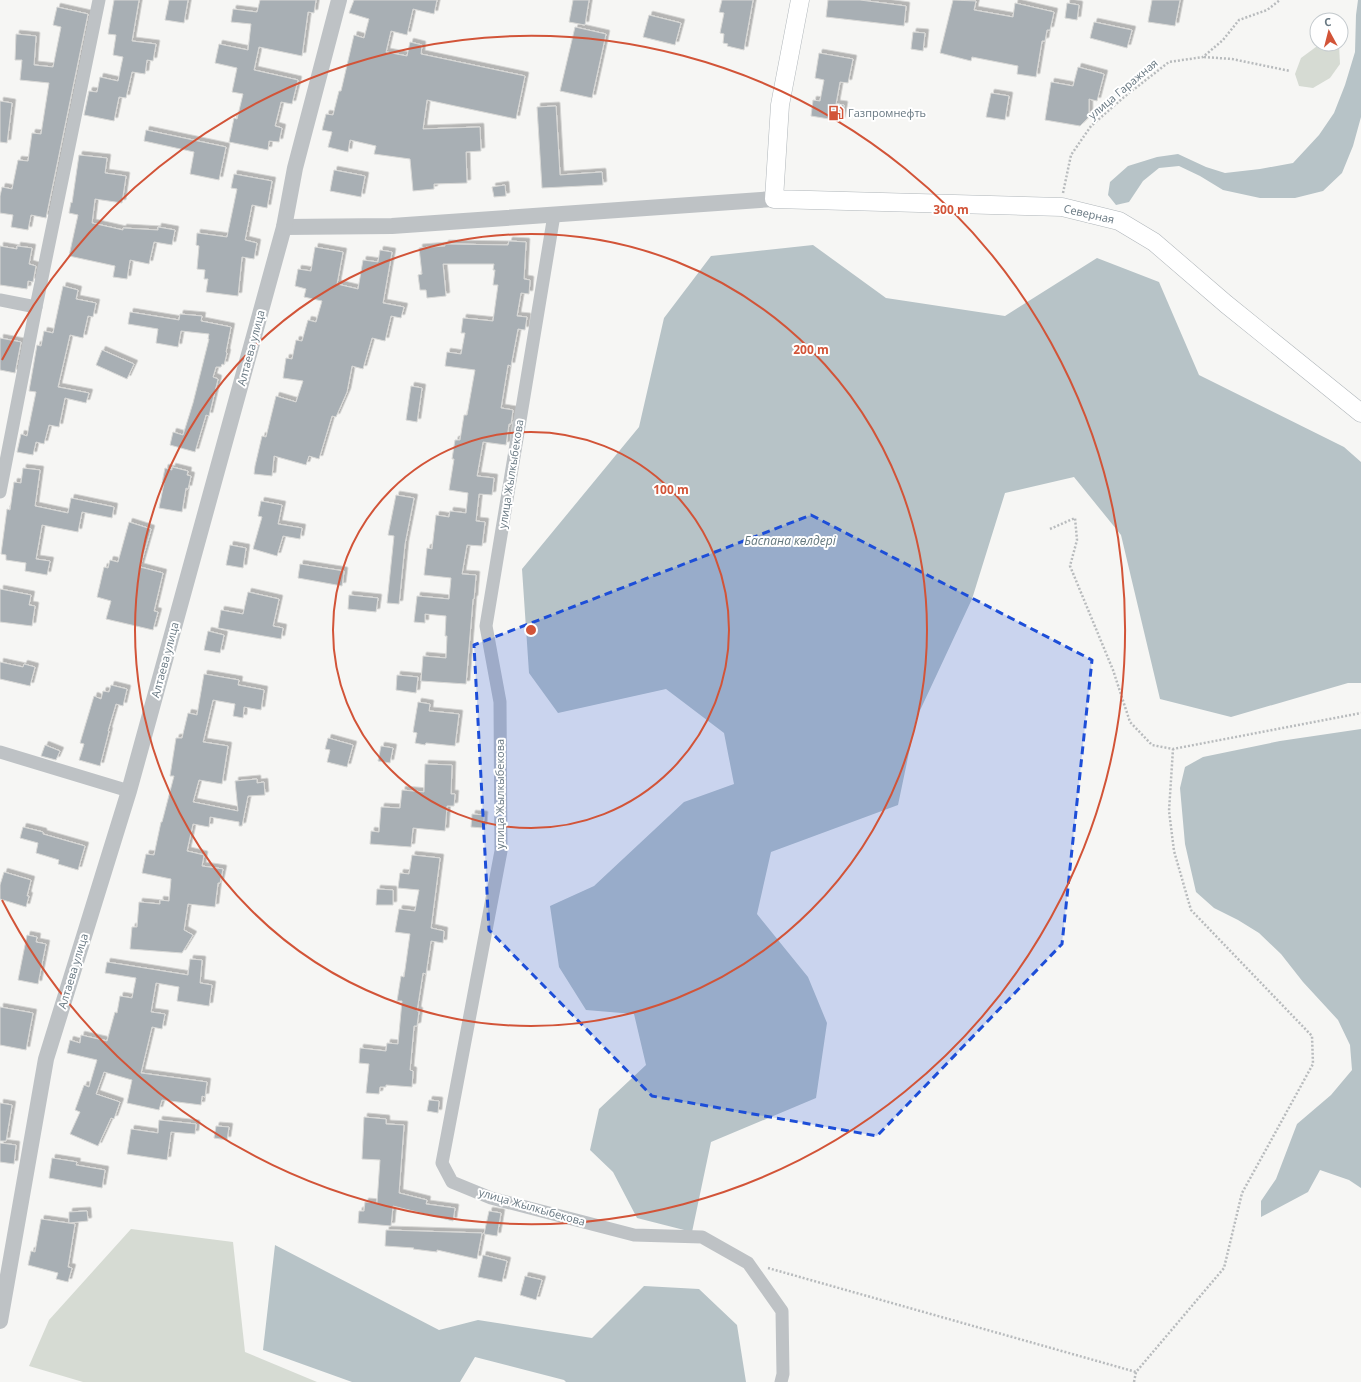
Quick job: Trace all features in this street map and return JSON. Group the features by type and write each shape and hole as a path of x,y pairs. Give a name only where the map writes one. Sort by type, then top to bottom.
{"main road":[{"path":"774,199 780,105 800,0"},
{"name":"Северная","path":"774,199 1062,207 1119,221 1154,242 1226,304 1361,414"}],"street":[{"path":"0,492 36,307 99,0"},
{"name":"Алтаева улица","path":"0,1322 46,1059 128,791 284,227 295,168 339,0"},
{"path":"284,227 392,226 774,199"},
{"name":"улица Жылкыбекова","path":"554,215 486,626 500,702 501,851 442,1163 452,1182 491,1198 634,1235 702,1237 748,1263"},
{"path":"0,300 36,307"},
{"path":"0,752 128,791"},
{"path":"748,1263 782,1311 783,1374 781,1382"}],"path":[{"path":"1203,57 1223,40 1239,20 1267,10 1280,0"},
{"name":"улица Гаражная","path":"1062,207 1063,193 1071,155 1091,126 1124,97 1168,62 1203,57 1232,59 1290,71"},
{"path":"1050,529 1075,518 1077,540 1070,566 1113,670 1130,722 1152,745 1173,749 1361,713"},
{"path":"1134,1382 1136,1372 1224,1268 1242,1193 1313,1064 1312,1036 1191,910 1174,851 1169,811 1173,749"},
{"path":"748,1263 1136,1372"}],"highlighted area":[{"path":"811,515 1092,660 1062,944 877,1136 652,1096 489,930 474,645"}],"shaded area":[{"path":"1309,52 1339,52 1340,64 1330,78 1313,88 1299,86 1295,74 1301,58"},
{"path":"131,1229 233,1242 245,1352 317,1382 83,1382 29,1366 49,1320"}],"water":[{"path":"1358,0 1361,0 1361,117 1353,146 1342,173 1323,191 1295,198 1260,198 1223,190 1200,176 1179,166 1159,168 1143,181 1129,202 1116,205 1108,195 1110,182 1128,166 1157,157 1178,154 1206,167 1225,173 1293,163 1319,135 1334,113 1345,85 1355,52"},
{"name":"Баспана көлдері","path":"813,245 886,298 1005,316 1097,258 1159,282 1199,375 1344,447 1361,462 1361,683 1348,683 1231,717 1160,699 1121,535 1074,477 1005,493 972,599 916,719 898,805 771,852 757,914 808,977 827,1023 816,1098 711,1142 692,1232 637,1218 613,1172 590,1150 599,1109 646,1065 634,1014 586,1010 559,967 550,906 594,886 684,802 734,784 724,733 666,689 558,713 529,673 522,569 639,427 664,318 711,256"},
{"path":"1361,729 1361,1188 1349,1180 1320,1170 1308,1192 1261,1217 1261,1201 1276,1179 1297,1124 1331,1095 1352,1070 1350,1045 1338,1020 1303,982 1281,954 1259,933 1214,908 1196,892 1185,844 1180,788 1185,767 1203,757 1280,741"},
{"path":"275,1245 439,1330 478,1320 592,1338 644,1286 699,1289 737,1325 746,1382 566,1382 564,1380 475,1357 460,1382 352,1382 263,1350"}],"building":[{"path":"114,0 139,0 132,41 156,44 153,61 147,60 145,74 132,72 126,98 119,97 114,121 84,115 89,91 97,92 100,77 118,81 123,57 113,55 116,35 108,34"},
{"path":"169,0 188,0 184,23 165,20"},
{"path":"260,0 316,0 314,13 308,12 302,56 259,47 254,70 298,80 292,104 281,102 275,126 282,128 279,142 269,141 268,150 229,142 234,118 237,119 243,94 232,92 237,68 215,63 219,44 248,50 251,24 231,22 233,9 257,12"},
{"path":"354,0 437,0 434,14 413,9 407,35 391,31 386,52 407,56 410,42 422,45 421,54 525,76 516,119 427,100 423,129 480,127 481,151 466,152 467,183 434,184 434,189 413,191 410,159 374,154 376,146 350,140 348,152 328,147 332,132 322,130 326,114 333,115 339,91 341,91 354,35 364,38 369,19 349,13"},
{"path":"573,0 589,0 585,25 569,22"},
{"path":"722,0 753,0 744,50 727,46 728,44 723,43 724,34 720,33 724,13 719,12"},
{"path":"828,0 860,0 906,6 904,26 826,17"},
{"path":"953,0 976,1 974,10 1013,17 1015,3 1054,12 1050,30 1047,30 1045,41 1042,41 1036,77 1017,74 1018,66 972,57 971,61 940,53"},
{"path":"1152,0 1180,0 1175,26 1148,22"},
{"path":"1067,3 1079,5 1077,20 1065,18"},
{"path":"57,7 88,14 46,218 31,215 28,230 11,227 13,215 0,213 0,196 2,187 12,189 18,160 28,161 32,133 41,134 49,83 20,80 22,60 15,60 16,34 36,36 34,65 53,67 61,27 53,25"},
{"path":"649,15 681,23 675,45 643,37"},
{"path":"1094,22 1132,30 1127,48 1090,38"},
{"path":"575,27 606,34 592,98 560,91"},
{"path":"913,32 925,33 923,51 911,49"},
{"path":"819,53 853,59 848,83 840,82 836,104 844,105 841,121 811,116 813,100 820,101 824,80 815,78"},
{"path":"1078,67 1104,74 1097,101 1089,99 1089,117 1080,126 1045,120 1051,82 1073,86"},
{"path":"991,93 1009,96 1005,120 986,117"},
{"path":"0,101 12,103 7,143 0,142"},
{"path":"556,106 560,175 602,172 603,185 542,188 537,107"},
{"path":"146,130 226,147 219,180 190,174 194,152 144,141"},
{"path":"79,155 107,158 105,173 126,176 122,203 95,199 92,223 123,230 123,228 158,230 158,227 175,230 172,245 154,242 149,264 130,260 127,279 113,277 115,266 69,256 78,215 69,213 71,202 72,203"},
{"path":"334,170 365,176 361,197 330,191"},
{"path":"234,174 272,181 267,208 252,205 245,240 257,243 254,259 242,257 238,296 206,292 208,279 204,279 205,270 197,269 199,246 196,245 197,233 227,237 237,189 231,188"},
{"path":"505,185 506,196 494,197 492,187"},
{"path":"509,241 526,242 524,279 530,280 529,294 521,293 517,316 527,317 525,330 518,329 511,366 508,365 501,408 513,410 506,445 483,442 477,476 494,478 492,495 479,494 476,521 485,522 482,546 467,545 462,574 476,575 466,684 421,681 423,656 446,658 447,636 445,636 446,616 425,614 425,623 414,622 417,596 449,599 451,578 424,575 427,548 432,549 436,515 449,517 450,511 466,513 468,493 449,490 454,459 452,459 455,440 460,440 464,415 467,415 475,370 445,366 447,352 461,354 465,333 461,333 463,318 493,321 498,285 493,285 495,270 493,270 494,264 443,264 446,296 427,298 426,290 420,290 418,275 422,274 419,248 445,246 445,244 508,245"},
{"path":"0,246 17,249 17,246 32,248 29,264 36,266 33,282 28,281 27,289 0,285"},
{"path":"315,247 343,252 337,284 358,289 363,260 378,262 380,250 392,252 383,303 404,307 401,318 391,316 385,341 372,338 363,369 352,366 347,392 336,417 332,416 319,459 309,456 306,465 274,456 272,476 254,474 262,436 266,437 276,396 296,402 303,381 283,378 286,358 292,359 296,340 302,341 308,320 316,322 322,301 304,297 306,289 295,286 298,269 311,271"},
{"path":"63,286 78,290 76,299 96,303 93,317 88,316 83,338 70,335 58,387 89,393 86,403 65,398 59,427 49,425 44,444 36,442 33,455 17,452 21,434 27,436 36,392 29,391 37,345 41,346 44,331 53,333"},
{"path":"130,312 179,320 180,314 202,316 201,321 231,327 224,365 222,364 221,367 216,367 213,377 218,379 209,416 206,415 195,452 170,445 173,432 183,435 193,403 209,334 181,331 178,347 156,343 158,329 128,324"},
{"path":"0,338 21,342 15,373 0,370"},
{"path":"102,350 134,364 127,379 96,365"},
{"path":"411,386 422,388 417,422 406,420"},
{"path":"172,467 188,471 187,475 191,476 188,489 186,488 182,512 159,508 164,483 162,483 165,468 172,470"},
{"path":"23,468 40,470 35,506 68,513 71,498 114,507 112,518 82,512 78,532 42,525 36,559 50,561 47,575 25,571 26,563 6,560 6,555 1,554 7,509 10,510 14,482 21,483"},
{"path":"396,495 414,498 405,544 399,604 387,603 394,536 388,535"},
{"path":"261,501 282,505 278,524 302,528 300,539 283,536 277,556 253,549 262,517 258,516"},
{"path":"129,522 151,529 140,567 163,573 154,611 158,612 153,630 106,619 111,601 97,597 104,567 108,568 110,560 118,562"},
{"path":"230,545 246,548 243,568 226,565"},
{"path":"300,564 344,571 342,586 298,578"},
{"path":"0,589 31,595 29,605 35,606 32,626 0,622"},
{"path":"248,592 279,599 273,626 283,628 281,639 218,628 221,610 243,614"},
{"path":"349,595 378,598 376,612 348,609"},
{"path":"208,631 224,635 220,653 204,650"},
{"path":"0,662 23,667 24,664 35,667 30,686 0,679"},
{"path":"204,674 239,680 238,685 264,690 261,710 244,707 243,718 233,716 235,704 213,700 203,742 228,746 222,784 199,780 193,802 238,811 235,781 257,779 257,783 264,782 265,795 248,796 242,826 239,826 239,822 210,817 209,827 193,824 187,851 204,855 202,866 223,869 220,883 218,883 215,907 188,904 184,930 193,935 182,953 130,949 132,927 137,927 139,902 160,904 160,900 169,901 171,879 142,873 146,854 154,855 161,822 174,776 170,776 176,738 182,738 188,713 197,715"},
{"path":"397,675 418,677 416,693 396,690"},
{"path":"111,685 127,689 123,706 116,704 100,766 79,760 84,744 80,743 94,696 101,699 103,691 109,692"},
{"path":"418,702 430,704 429,711 459,714 455,746 426,743 425,745 415,743 417,733 413,732"},
{"path":"328,738 353,745 347,767 327,762 330,750 325,749"},
{"path":"45,745 60,751 56,760 41,756"},
{"path":"381,746 393,748 390,763 378,761"},
{"path":"425,764 452,765 451,794 455,794 454,806 447,806 445,831 413,828 411,847 370,844 371,831 379,832 381,807 400,808 402,790 424,792"},
{"path":"472,814 484,815 483,828 471,827"},
{"path":"23,827 85,846 78,870 58,864 59,860 36,853 38,843 20,838"},
{"path":"412,855 440,858 431,928 444,931 443,943 431,941 426,974 423,973 417,1011 419,1011 417,1026 414,1026 410,1070 413,1071 412,1087 386,1085 386,1087 380,1087 379,1094 366,1093 369,1064 359,1063 360,1048 386,1051 387,1043 398,1044 402,1001 397,1001 401,976 404,977 410,934 395,932 399,909 415,911 419,890 398,888 400,873 409,874"},
{"path":"4,872 31,880 26,907 0,899 0,885"},
{"path":"377,889 393,890 393,905 376,905"},
{"path":"27,935 37,937 36,942 46,944 38,984 18,980"},
{"path":"190,959 202,960 200,983 212,985 209,1006 177,1001 179,987 156,983 151,1012 165,1014 162,1029 152,1027 141,1073 207,1082 205,1097 202,1096 201,1105 162,1100 159,1110 127,1103 132,1080 104,1072 96,1094 120,1102 114,1119 111,1118 98,1146 70,1134 80,1112 75,1110 84,1085 89,1087 97,1060 67,1053 70,1040 80,1043 81,1035 107,1041 115,1012 117,1013 120,996 132,998 136,978 105,973 107,962 188,975"},
{"path":"0,1007 33,1013 26,1050 0,1045"},
{"path":"429,1100 439,1101 438,1113 427,1111"},
{"path":"0,1103 12,1105 6,1141 0,1141"},
{"path":"364,1117 386,1119 386,1124 404,1125 399,1193 427,1200 426,1204 455,1208 453,1221 393,1206 391,1226 358,1223 359,1211 364,1211 365,1202 377,1203 380,1160 362,1159"},
{"path":"159,1120 196,1124 195,1134 171,1132 167,1160 127,1154 131,1129 158,1133"},
{"path":"216,1126 229,1127 227,1140 214,1138"},
{"path":"0,1143 16,1145 14,1164 0,1162"},
{"path":"52,1158 77,1162 76,1165 105,1170 102,1188 49,1178"},
{"path":"87,1211 88,1221 69,1223 69,1212"},
{"path":"489,1211 501,1213 497,1236 484,1234"},
{"path":"41,1219 75,1224 68,1267 72,1268 68,1282 56,1279 58,1273 28,1265 31,1251 35,1252"},
{"path":"386,1230 482,1233 477,1259 437,1250 437,1252 413,1249 414,1248 385,1246"},
{"path":"483,1255 507,1261 502,1282 478,1277"},
{"path":"525,1276 542,1280 536,1300 520,1295"}],"place":[{"name":"Газпромнефть","path":"836,113"}]}
